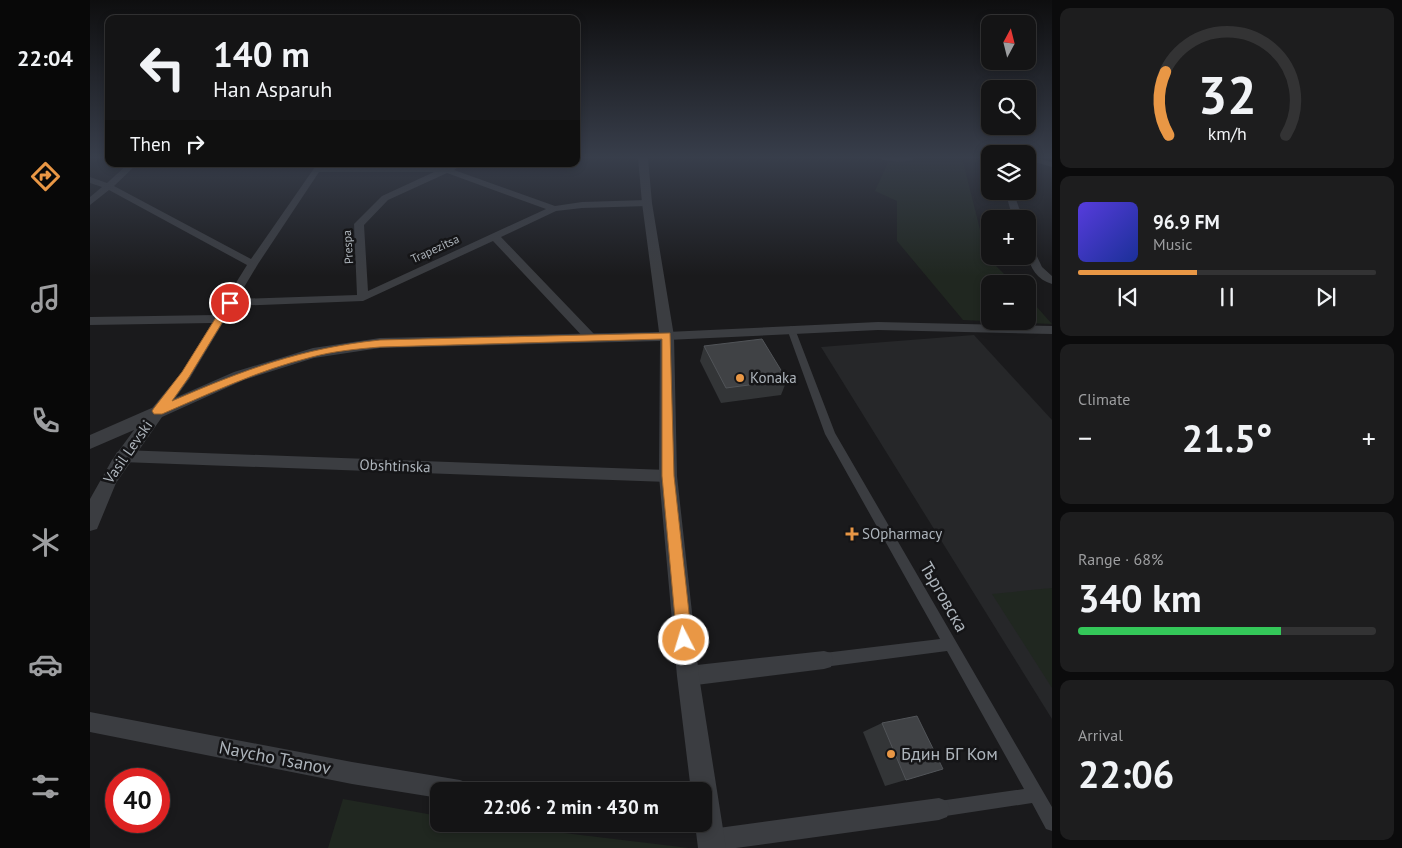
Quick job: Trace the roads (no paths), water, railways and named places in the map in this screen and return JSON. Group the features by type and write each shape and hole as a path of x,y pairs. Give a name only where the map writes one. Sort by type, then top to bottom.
{"street":[{"path":"130,198 253,264"},
{"path":"158,411 186,374 253,264 298,198"},
{"name":"Prespa","path":"363,298 359,224 386,198"},
{"path":"523,198 554,209"},
{"path":"647,198 666,336 668,476 688,676 702,782"},
{"name":"Trapezitsa","path":"230,303 363,298 554,209 582,205 648,203"},
{"path":"494,236 590,337"},
{"path":"1036,265 1052,281"},
{"path":"90,322 220,319"},
{"path":"90,442 239,376 313,353 349,346 389,343 666,336 888,326 1052,330"},
{"name":"Търговска","path":"791,330 830,434 1052,823"},
{"name":"Vasil Levski","path":"90,522 105,483 122,456 158,411"},
{"name":"Obshtinska","path":"122,456 668,476"},
{"path":"688,676 950,644"},
{"name":"Naycho Tsanov","path":"90,722 352,774 430,786"},
{"path":"712,844 1036,795"}],"place":[{"name":"Konaka","path":"740,378"},
{"name":"SOpharmacy","path":"852,534"},
{"name":"Бдин БГ Ком","path":"891,754"}]}
